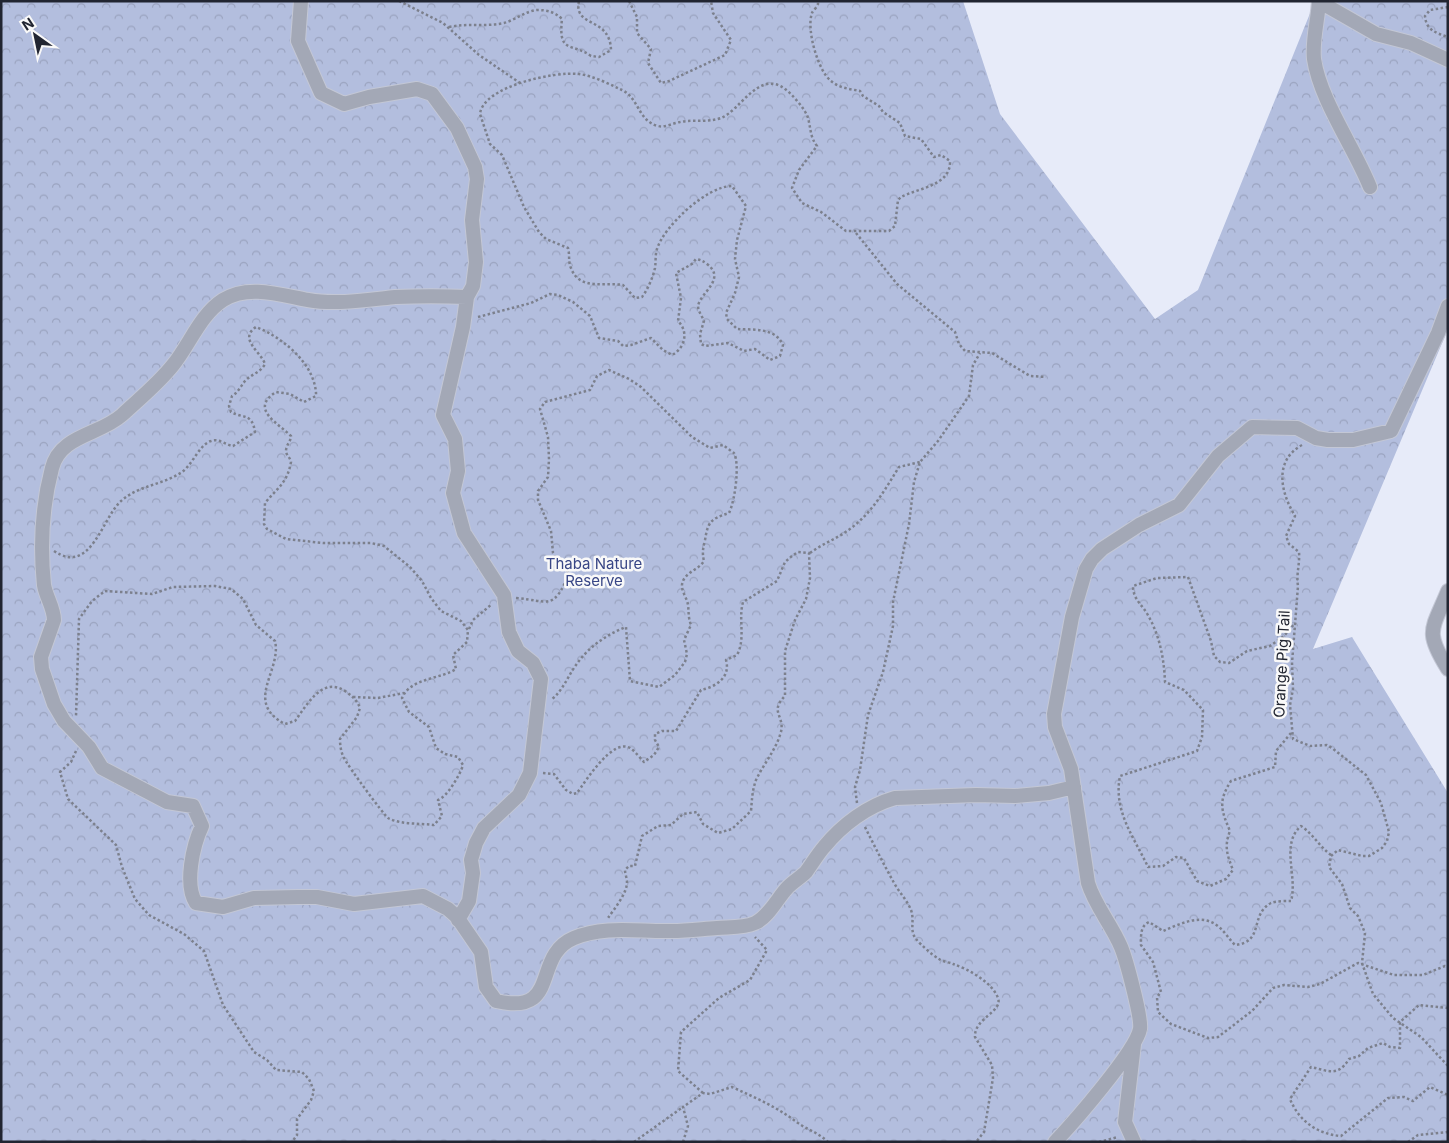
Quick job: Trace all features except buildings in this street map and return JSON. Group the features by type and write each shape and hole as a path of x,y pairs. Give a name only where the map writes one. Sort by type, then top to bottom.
{"street":[{"path":"301,1 298,41 321,93 344,104 369,97 417,89 432,94 457,128 475,167 477,179 472,220 476,262 473,286 467,297 443,415 456,439 458,471 454,493 464,532 504,596 510,632 518,651 533,663 541,678 530,773 518,795 484,828 476,842 471,860 472,873 469,901 458,920"},
{"path":"1370,187 1335,116 1314,61 1320,1 1361,27 1376,34 1411,43 1448,60"},
{"path":"467,297 430,296 325,301 249,292 234,294 206,316 160,381 119,417 69,443 58,454 52,467 42,541 45,592 54,614 40,658 42,669 54,704 64,721 76,733 79,739 89,747 102,768 167,802 194,806 202,826 195,840 191,856 191,896 196,903 223,907 254,898 317,897 354,904 423,896 448,909 481,952 486,987 496,1001 513,1005 525,1004 536,998 548,968 562,946 574,938 618,930 672,931 739,927 756,922 788,887 805,872 824,846 861,813 880,802 894,798 976,794 1015,796 1049,793 1074,787"},
{"path":"1055,1142 1082,1113 1134,1043 1140,1031 1139,1015 1122,948 1093,896 1088,883 1076,816 1071,769 1056,727 1054,706 1072,617 1086,569 1092,559 1102,549 1139,525 1179,505 1218,456 1252,427 1297,428 1316,438 1328,440 1353,440 1391,432 1438,333 1448,306"},
{"path":"1448,591 1433,626 1433,644 1448,669"},
{"path":"1132,1139 1125,1122 1134,1043"}],"path":[{"path":"399,1 449,27 479,55 520,84"},
{"path":"449,27 504,23 534,11 547,11 556,14 562,20 561,36 568,47 582,50 591,56 605,54 611,50 609,36 606,31 582,18 578,8 579,1"},
{"path":"629,1 637,17 637,33 651,49 648,63 661,83 668,82 717,59 728,50 731,40 714,13 711,1"},
{"path":"462,327 468,321 482,315 531,303 550,294 558,295 573,302 590,316 599,338 618,341 623,346 632,345 651,338 663,350 672,355 680,350 685,343 683,326 678,321 681,298 676,273 692,264 696,259 700,259 711,267 713,274 713,282 700,301 698,309 704,321 700,334 702,344 705,346 728,343 744,351 755,350 770,360 780,356 783,345 777,335 764,331 737,329 726,313 735,294 739,277 735,259 737,240 746,206 732,186 727,186 700,199 682,212 660,242 654,270 642,296 635,298 623,285 611,286 606,283 588,284 570,268 568,248 546,239 539,232 524,207 505,161 490,144 482,123 481,108 512,86 542,76 576,74 586,76 630,95 643,117 658,126 722,118 758,88 773,85 784,88 808,116 811,139 818,146 799,170 792,188 802,203 821,212 841,228 854,232 889,231 895,226 898,200 901,197 935,185 947,175 950,162 941,155 934,156 921,139 905,136 900,123 863,96 860,91 839,86 824,74 819,57 810,42 812,14 818,1"},
{"path":"1448,7 1430,10 1425,16 1426,24 1430,29 1448,37"},
{"path":"854,232 897,284 955,332 959,344 965,350 992,353 1030,376 1046,377"},
{"path":"42,541 65,557 72,558 77,556 97,541 110,514 122,500 141,488 173,478 186,469 208,443 213,440 233,446 255,432 252,421 247,417 231,412 229,406 232,396 236,394 246,380 263,369 265,364 250,346 250,333 256,327 271,335 302,360 309,368 316,393 316,396 304,402 290,394 276,392 266,403 265,409 268,416 291,436 286,448 286,453 291,462 287,475 278,492 265,503 264,524 267,529 286,539 323,543 371,543 384,546 410,567 422,581 430,598 442,610 460,621 468,630"},
{"path":"976,1142 984,1132 993,1078 992,1065 975,1037 975,1032 985,1016 997,1009 999,1003 998,996 991,987 972,973 939,959 917,940 912,932 913,919 911,909 894,883 865,828 856,801 854,787 860,770 868,715 881,680 893,626 892,602 907,532 914,482 920,462 938,441 969,396 973,365 980,353"},
{"path":"353,697 378,698 404,693 419,683 456,669 453,655 466,642 468,630 474,620 504,596 547,603 554,600 569,574 565,566 556,560 553,553 551,531 538,500 538,492 546,482 549,467 548,437 540,410 545,402 590,390 602,373 614,372 641,387 692,437 710,448 723,445 734,453 737,469 734,501 729,513 711,521 706,528 702,549 704,560 701,566 684,579 682,592 688,605 688,618 691,624 684,640 687,654 681,668 659,687 634,684 630,681 626,627 591,647 572,670 563,690 538,714"},
{"name":"Orange Pig Tail","path":"1316,438 1296,449 1285,461 1281,484 1286,501 1296,516 1286,536 1289,544 1298,552 1299,558 1293,689 1290,705 1291,733 1293,739 1303,745 1332,748 1338,755 1366,775 1381,803 1389,832 1387,841 1382,848 1369,856 1338,850 1331,856"},
{"path":"530,773 554,774 566,790 573,794 613,749 621,746 629,748 644,762 654,755 659,747 655,740 655,734 662,731 676,731 700,690 711,688 720,682 726,674 726,660 737,655 742,642 740,615 744,602 778,581 785,562 792,556 798,552 809,553 826,541 847,532 876,505 899,467 920,462"},
{"path":"596,933 618,904 627,882 625,870 629,866 634,866 642,836 658,826 671,825 683,814 697,812 703,824 718,833 725,832 751,811 751,799 756,780 780,735 782,724 776,711 777,706 785,696 785,651 795,620 806,599 810,578 809,553"},
{"path":"1291,733 1276,751 1275,767 1231,781 1222,795 1223,815 1230,831 1226,842 1227,856 1233,870 1226,879 1210,886 1196,881 1184,858 1176,857 1164,866 1148,867 1136,842 1125,826 1117,790 1120,776 1197,751 1202,737 1203,710 1184,690 1165,682 1162,648 1149,616 1133,596 1133,586 1157,578 1188,577 1211,642 1214,656 1220,662 1229,663 1247,651 1270,646 1284,636 1295,623"},
{"path":"292,1142 297,1135 297,1119 311,1100 314,1091 309,1079 302,1072 276,1070 267,1060 254,1052 222,1005 204,950 184,934 149,916 135,899 122,867 116,845 68,799 60,772 71,762 77,750 79,618 92,601 105,591 152,594 173,587 215,586 231,589 243,599 256,625 275,640 275,659 266,689 267,708 270,714 286,724 295,721 315,696 331,686 337,686 358,701 360,712 340,739 345,759 367,789 376,806 387,817 418,825 434,825 442,816 438,800 442,798 456,781 463,765 458,757 445,754 436,748 429,727 406,708 402,698 404,693"},
{"path":"1448,967 1445,966 1424,975 1394,975 1362,964 1352,965 1320,984 1308,987 1284,985 1273,988 1252,1011 1218,1037 1208,1038 1171,1024 1158,1012 1157,997 1161,992 1153,962 1141,945 1142,930 1146,923 1150,922 1162,931 1190,921 1211,921 1220,927 1235,945 1243,944 1252,938 1258,916 1271,903 1291,901 1294,891 1290,842 1293,833 1301,826 1312,834 1319,846 1331,856 1329,867 1342,884 1350,908 1358,916 1365,933 1362,964 1372,994 1393,1018 1421,1037 1448,1066"},
{"path":"739,927 756,938 767,950 750,980 718,998 681,1032 678,1071 703,1093 710,1094 732,1087 776,1107 801,1125 815,1131 828,1142"},
{"path":"1448,1008 1419,1004 1400,1022 1400,1048 1383,1043 1368,1048 1354,1059 1348,1060 1343,1069 1336,1072 1311,1067 1290,1099 1296,1113 1324,1135 1341,1136 1388,1098 1404,1097 1413,1101 1430,1087 1448,1095"},
{"path":"634,1142 703,1093"},
{"path":"683,1107 688,1126 683,1142"},
{"path":"1408,1142 1418,1135 1448,1132"},
{"path":"1099,1142 1132,1139"}],"green space":[{"name":"Thaba Nature Reserve","path":"1,1 963,1 1000,114 1155,319 1198,290 1315,1 1448,1 1448,329 1313,649 1352,637 1448,793 1448,1142 1,1142"}]}
